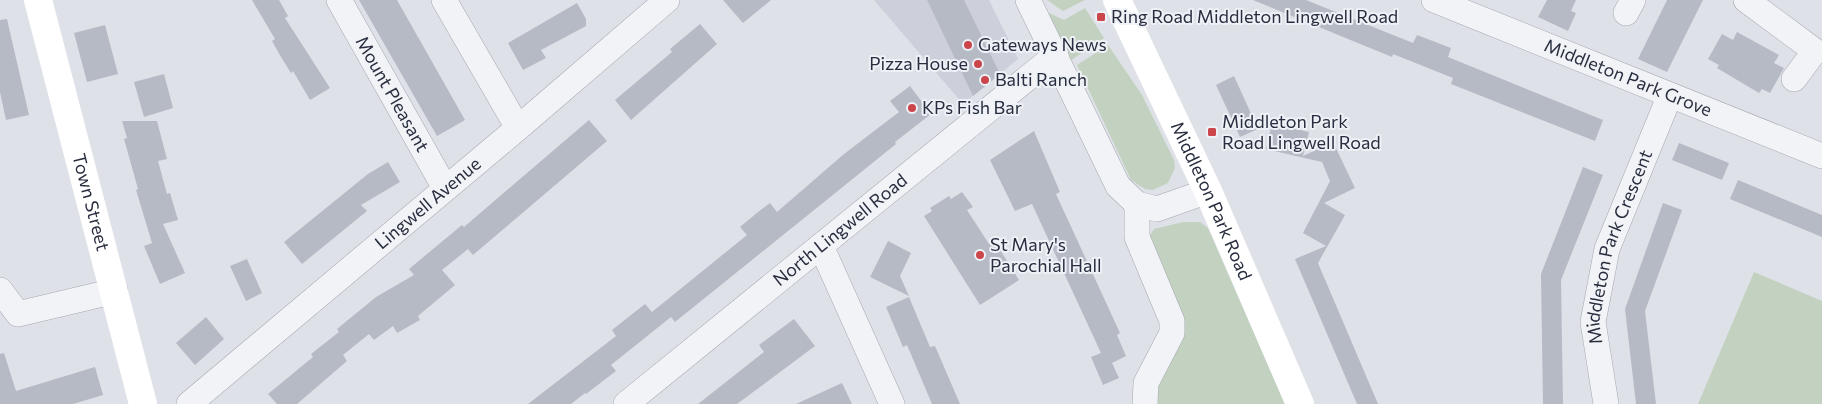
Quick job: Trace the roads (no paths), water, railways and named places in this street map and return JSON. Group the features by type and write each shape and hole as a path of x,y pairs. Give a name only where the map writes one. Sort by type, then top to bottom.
{"street":[{"name":"Town Street","path":"38,0 143,404"},
{"name":"Mount Pleasant","path":"339,0 446,188"},
{"path":"444,0 518,128"},
{"name":"Lingwell Avenue","path":"189,404 518,128 667,0"},
{"path":"1028,0 1118,186 1137,204 1157,209 1208,191"},
{"name":"Middleton Park Road","path":"1117,0 1208,191 1300,404"},
{"name":"Middleton Park Grove","path":"1434,0 1488,11 1670,95 1822,156"},
{"path":"1746,0 1815,51 1794,79"},
{"name":"North Lingwell Road","path":"626,404 1056,55"},
{"name":"Middleton Park Crescent","path":"1606,404 1593,322 1607,249 1670,95"},
{"path":"1137,204 1137,237 1172,321 1172,334 1146,383 1145,404"},
{"path":"822,246 892,404"},
{"path":"0,290 18,314 115,292"}],"place":[{"name":"Ring Road Middleton Lingwell Road","path":"1101,17"},
{"name":"Gateways News","path":"968,45"},
{"name":"Pizza House","path":"978,64"},
{"name":"Balti Ranch","path":"985,80"},
{"name":"KPs Fish Bar","path":"912,108"},
{"name":"Middleton Park Road Lingwell Road","path":"1212,132"},
{"name":"St Mary's Parochial Hall","path":"980,255"}]}
